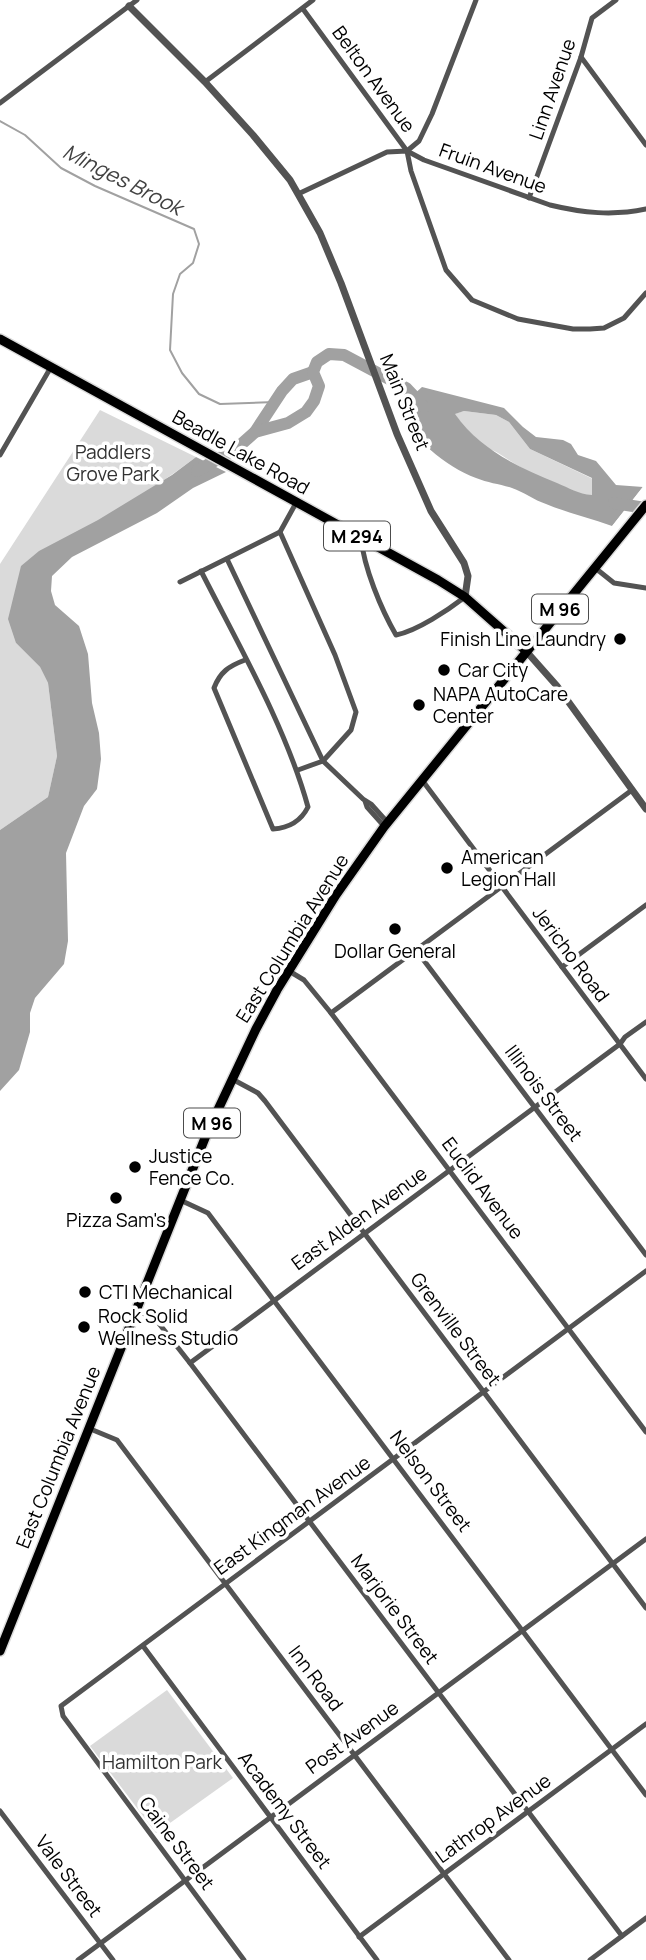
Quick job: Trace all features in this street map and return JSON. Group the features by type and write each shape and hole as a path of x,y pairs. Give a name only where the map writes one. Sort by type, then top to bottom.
{"main road":[{"name":"Beadle Lake Road","path":"0,339 465,597"},
{"name":"East Columbia Avenue","path":"0,1651 180,1200 232,1079 257,1026 288,971 336,895 386,825 646,505"},
{"name":"M 294","path":"465,597 526,651"}],"street":[{"path":"0,103 126,3 137,0"},
{"path":"205,82 313,0"},
{"path":"298,194 387,152 407,151 419,141 476,0"},
{"name":"Linn Avenue","path":"529,198 581,57 592,18 616,0"},
{"name":"Main Street","path":"126,3 205,82 275,160 298,194 320,233 397,434 431,511 464,563 468,576 465,597"},
{"name":"Belton Avenue","path":"303,9 407,151 415,183 446,270 472,300 518,319 561,328 590,329 604,328 624,318 646,293"},
{"path":"581,57 646,145"},
{"name":"Fruin Avenue","path":"407,151 424,160 561,208 618,214 646,209"},
{"path":"0,455 51,367"},
{"path":"180,582 280,532 296,503"},
{"path":"280,532 335,655 356,712 351,730 323,761 298,770"},
{"path":"361,538 362,551 373,582 396,635 405,633 465,597"},
{"path":"227,559 323,761 371,804 386,825"},
{"path":"594,567 614,583 646,588"},
{"path":"201,571 245,660 298,770 308,807 295,822 283,828 273,829 214,688 225,668 245,660"},
{"path":"526,651 557,686 646,809"},
{"name":"Jericho Road","path":"422,780 646,1079"},
{"path":"331,1013 632,790"},
{"path":"562,967 646,905"},
{"name":"Illinois Street","path":"416,950 646,1255"},
{"name":"Euclid Avenue","path":"288,971 304,979 331,1013 646,1432"},
{"name":"East Alden Avenue","path":"190,1363 646,1022"},
{"name":"Grenville Street","path":"232,1079 258,1093 265,1101 646,1608"},
{"name":"Nelson Street","path":"180,1200 208,1213 646,1795"},
{"name":"East Kingman Avenue","path":"61,1709 64,1703 646,1271"},
{"name":"Marjorie Street","path":"136,1309 157,1321 190,1363 622,1936"},
{"name":"Inn Road","path":"88,1429 117,1440 509,1960"},
{"name":"Post Avenue","path":"78,1960 646,1539"},
{"name":"Academy Street","path":"143,1646 377,1960"},
{"name":"Caine Street","path":"61,1709 63,1716 244,1960"},
{"name":"Lathrop Avenue","path":"359,1937 646,1724"},
{"name":"Vale Street","path":"0,1811 113,1960"},
{"path":"590,1960 646,1919"}],"green space":[{"name":"Paddlers Grove Park","path":"100,410 196,457 120,508 39,552 16,643 40,667 48,683 57,756 48,797 0,830 0,564"},
{"path":"464,411 496,415 509,422 530,449 593,479 592,496 556,485 486,447 454,414"},
{"name":"Hamilton Park","path":"167,1690 233,1778 156,1833 90,1746"}],"shaded area":[{"path":"422,387 504,408 536,437 563,440 571,444 578,455 596,461 616,485 643,487 612,526 562,510 512,488 476,478 453,467 421,440 412,429 401,406","holes":["464,411 496,415 509,422 530,449 592,478 592,495 574,490 500,456 476,437 455,414"]},
{"path":"196,457 226,472 193,488 157,513 72,557 52,576 51,591 55,605 79,626 88,654 101,759 97,789 84,806 66,853 68,941 64,964 35,998 30,1013 30,1032 19,1070 0,1091 0,830 48,797 57,756 48,683 40,667 16,643 8,619 21,566 39,551 98,520 172,475"}],"pier":[{"path":"645,484 646,489 615,528 610,529"}],"waterway":[{"name":"Minges Brook","path":"0,121 25,135 61,168 95,186 194,229 199,244 193,263 180,274 173,294 170,350 182,373 199,394 220,404 275,402"},
{"path":"197,471 237,448 255,432 288,423 306,412 314,401 319,386 313,372 317,362 329,354 344,355 406,388 424,407"},
{"path":"255,432 293,379 313,372"},
{"path":"614,503 646,508"}],"place":[{"name":"Finish Line Laundry","path":"620,639"},
{"name":"Car City","path":"444,670"},
{"name":"NAPA AutoCare Center","path":"419,705"},
{"name":"American Legion Hall","path":"447,868"},
{"name":"Dollar General","path":"395,929"},
{"name":"Justice Fence Co.","path":"135,1167"},
{"name":"Pizza Sam's","path":"116,1198"},
{"name":"CTI Mechanical","path":"85,1292"},
{"name":"Rock Solid Wellness Studio","path":"84,1327"}]}
